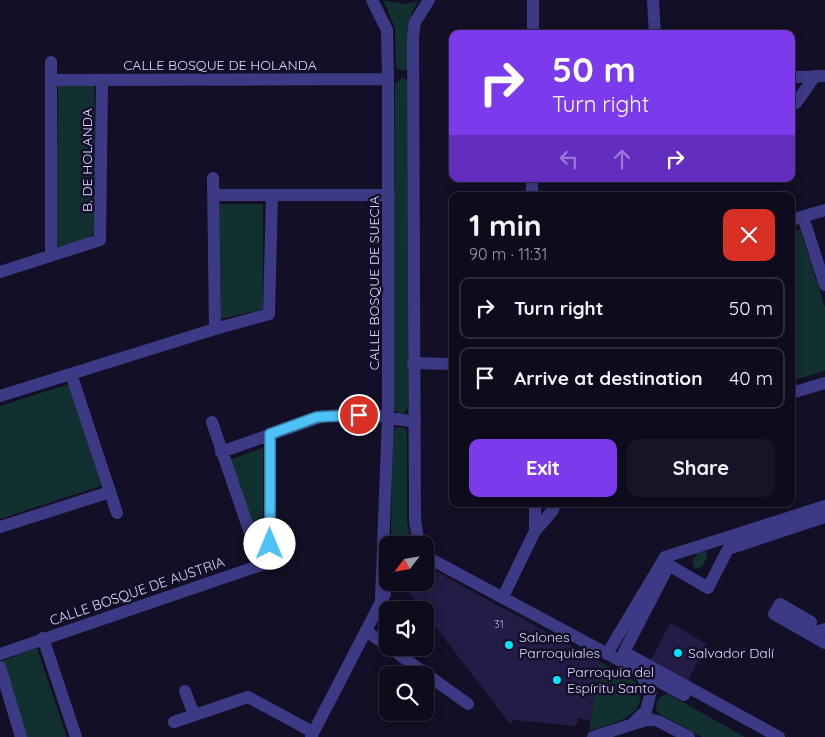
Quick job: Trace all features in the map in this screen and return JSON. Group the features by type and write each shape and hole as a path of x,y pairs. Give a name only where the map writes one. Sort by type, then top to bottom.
{"street":[{"name":"CALLE BOSQUE DE SUECIA","path":"372,0 387,30 388,79 388,418 381,599"},
{"path":"417,536 415,520 413,363 413,37 415,22 429,0"},
{"path":"533,0 533,30"},
{"path":"653,0 655,30"},
{"path":"0,272 51,256 52,62"},
{"path":"795,78 820,76"},
{"path":"795,103 820,76"},
{"name":"CALLE BOSQUE DE HOLANDA","path":"52,80 388,79"},
{"name":"B. DE HOLANDA","path":"51,256 100,240 102,81"},
{"path":"213,178 215,329"},
{"path":"214,195 389,195"},
{"path":"0,396 269,314 272,195"},
{"path":"825,210 797,219 825,285"},
{"path":"413,363 449,364"},
{"path":"71,374 117,513"},
{"path":"795,392 825,383"},
{"path":"221,452 323,416 366,415 415,422"},
{"path":"212,422 251,536 270,562"},
{"path":"270,434 270,562"},
{"path":"0,527 110,492"},
{"path":"607,654 665,557 825,506"},
{"path":"535,507 535,531"},
{"path":"503,597 535,531 554,507"},
{"path":"779,737 624,652 669,565 708,588 728,548 825,517"},
{"path":"665,557 705,579 723,540"},
{"path":"434,561 761,737"},
{"name":"CALLE BOSQUE DE AUSTRIA","path":"0,654 270,562"},
{"name":"CALLE BOSQUE DE SUECIA","path":"312,735 385,591"},
{"path":"820,629 780,604 774,614 825,643"},
{"path":"783,612 820,629"},
{"path":"366,631 379,640"},
{"name":"CALLE BOSQUE DE AUSTRIA","path":"43,638 76,737"},
{"path":"401,656 468,704"},
{"path":"0,667 21,737"},
{"path":"632,724 646,711 651,691 637,670"},
{"path":"185,691 194,715"},
{"path":"174,722 245,698 251,698 312,735"},
{"path":"593,737 649,719 658,721 689,737"}],"green space":[{"path":"383,0 403,4 419,1 414,8 409,24 409,66 406,70 396,68 395,28"},
{"path":"403,77 409,85 408,406 405,412 401,414 392,407 395,84"},
{"path":"58,83 94,84 98,228 85,242 70,246 56,246"},
{"path":"219,204 263,204 263,309 221,319"},
{"path":"800,229 825,307 825,371 795,380 795,231"},
{"path":"69,384 101,486 0,519 0,406"},
{"path":"396,428 406,429 407,436 407,522 410,536 391,536 392,433"},
{"path":"263,448 263,533 250,522 229,460"},
{"path":"706,551 707,558 702,567 694,569 692,561 698,552"},
{"path":"37,648 67,737 24,737 1,661"},
{"path":"599,661 639,684 641,695 639,704 627,717 589,731"},
{"path":"668,694 745,737 702,737 661,715 656,710 657,701 660,697"}],"building":[{"path":"434,570 599,661 590,721 578,718 577,724 573,726 514,720 510,724 434,625 434,601 416,601 408,591 434,591"},
{"name":"Salvador Dalí","path":"670,623 707,644 687,682 650,662"}],"place":[{"name":"Salones Parroquiales","path":"509,645"},
{"name":"Salvador Dalí","path":"678,653"},
{"name":"Parroquia del Espíritu Santo","path":"557,680"}],"route":[{"path":"270,544 270,434 317,417 359,415"}]}
